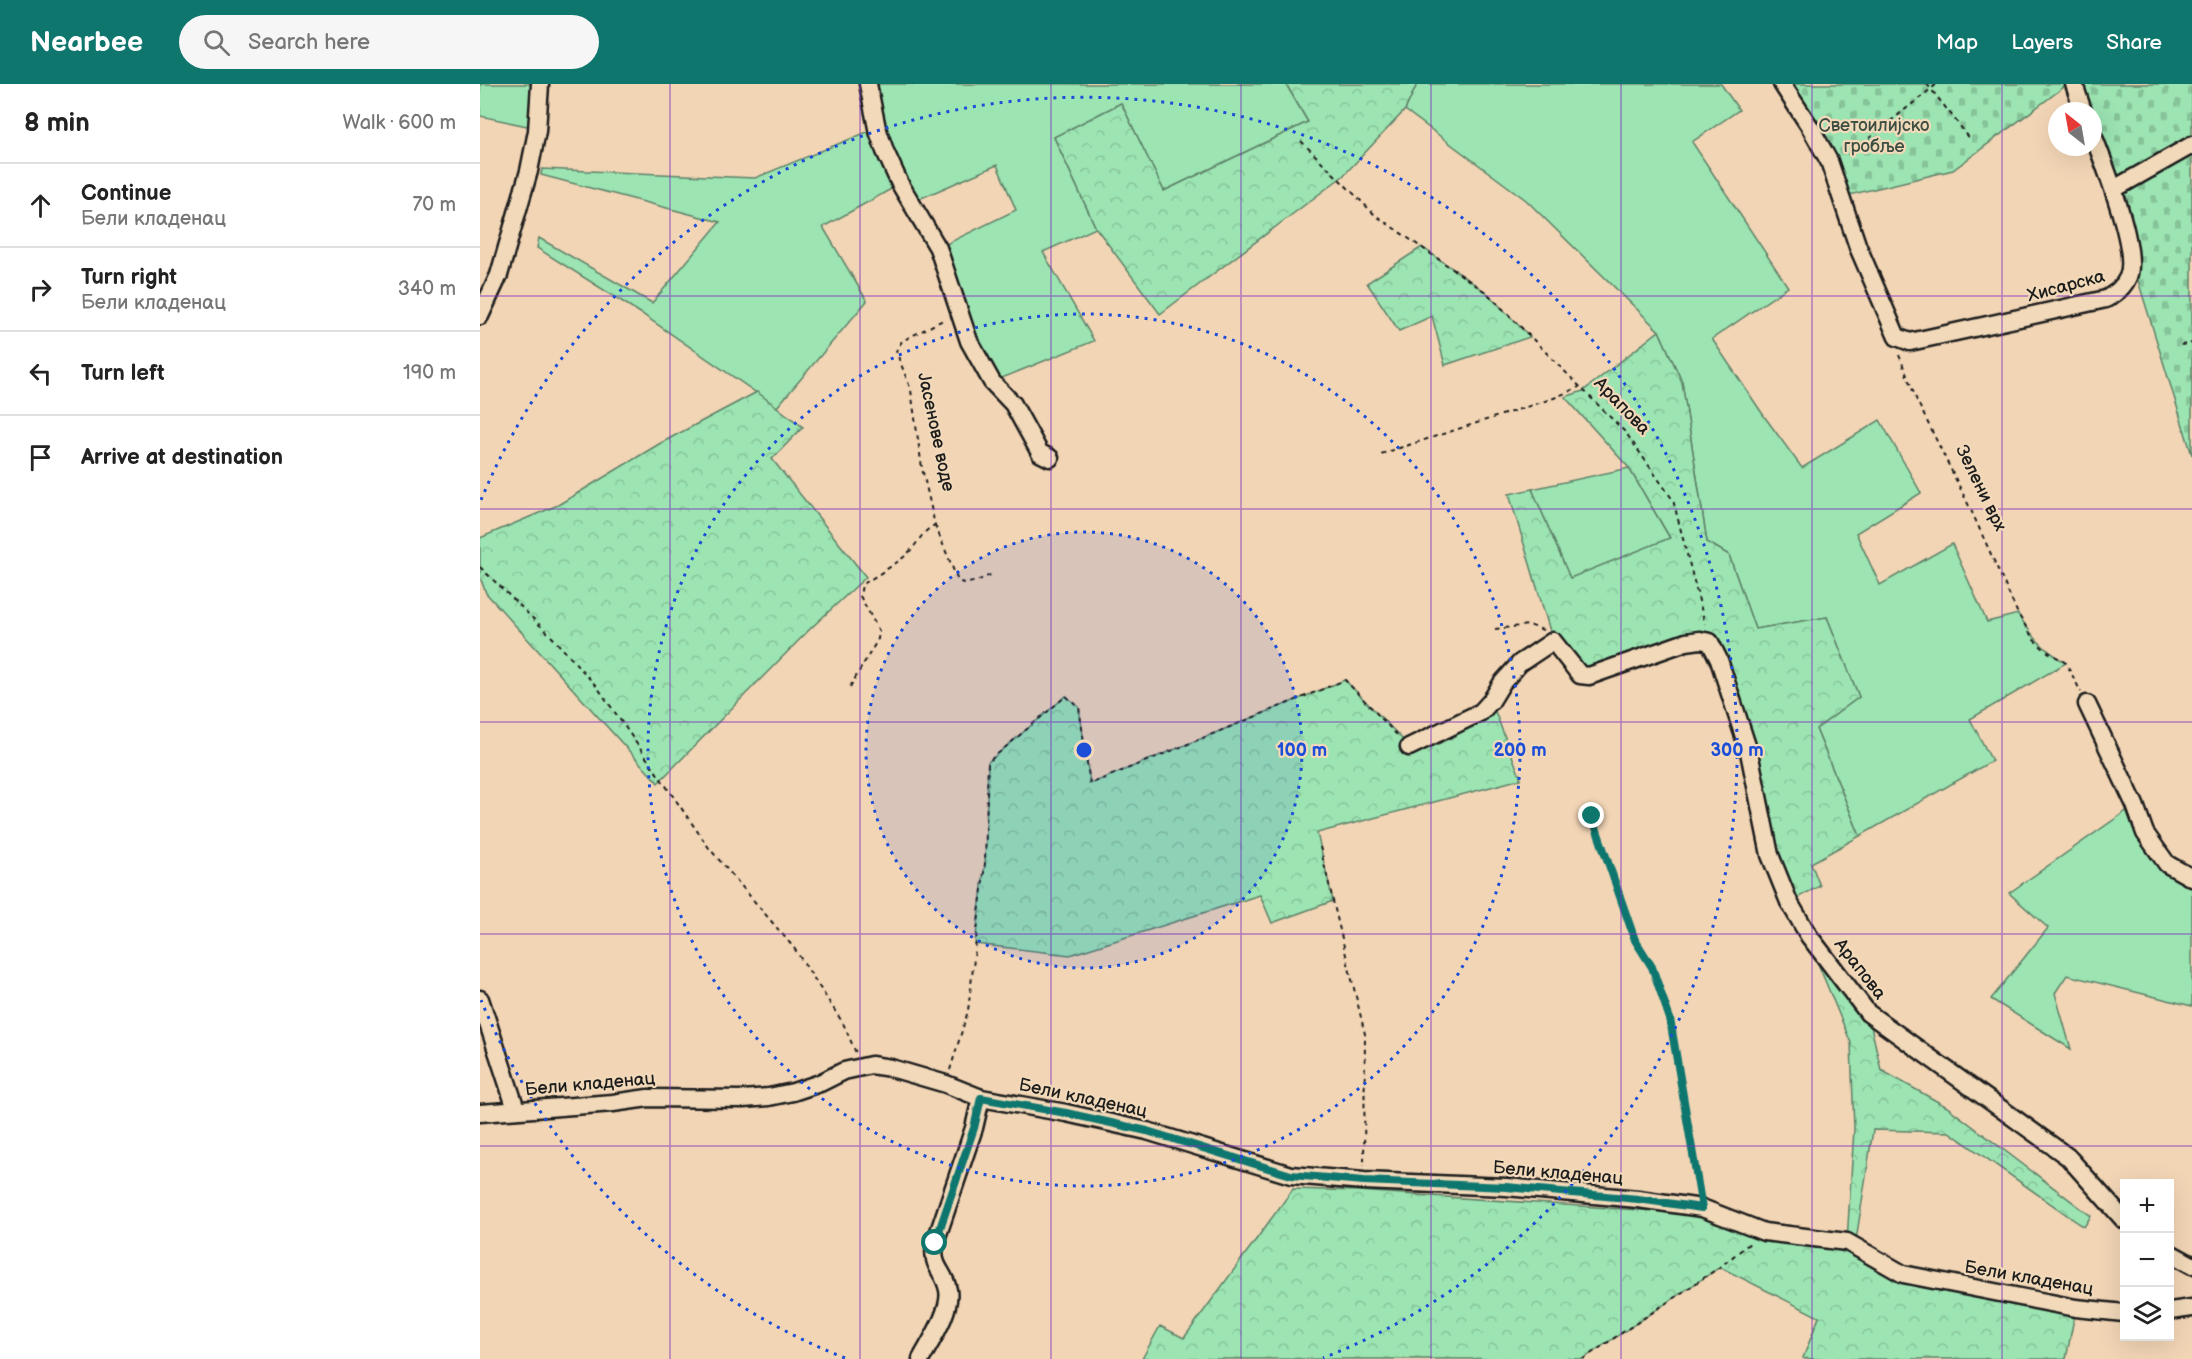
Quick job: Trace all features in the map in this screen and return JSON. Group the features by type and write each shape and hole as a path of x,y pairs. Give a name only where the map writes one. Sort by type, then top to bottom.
{"street":[{"path":"480,316 499,275 529,171 537,131 540,84"},
{"path":"868,84 877,128 885,151 900,184 938,248 969,341 992,382 1012,404 1040,453 1050,458"},
{"path":"1782,84 1828,160 1858,247 1897,337"},
{"path":"2073,84 2080,102"},
{"path":"2114,189 2192,145"},
{"name":"Хисарска","path":"1897,337 1910,342 2106,299 2120,290 2129,276 2131,261 2114,189 2101,156"},
{"path":"1409,747 1481,711 1520,663 1553,641 1580,675 1589,676 1686,642 1700,640 1710,642"},
{"name":"Арапова","path":"1710,642 1719,660 1749,752 1764,833 1775,870 1789,903 1809,936 1868,1013 2068,1157 2120,1216"},
{"path":"2087,704 2135,805 2145,833 2167,864 2192,879"},
{"name":"Бели кладенац","path":"480,999 516,1109"},
{"name":"Бели кладенац","path":"480,1113 670,1097 734,1099 769,1097 820,1083 860,1066 871,1065 891,1068 946,1084 981,1098 1066,1113 1147,1131 1291,1175 1364,1181 1506,1187 1638,1199 1702,1208 1764,1233 1847,1242 1903,1274 2076,1308 2120,1313"},
{"path":"921,1359 949,1299 948,1290 934,1262 933,1254 974,1128 981,1098"},
{"path":"2174,1256 2192,1265"},
{"path":"2174,1310 2192,1308"}],"path":[{"path":"1927,84 1971,140"},
{"path":"1848,155 1937,84"},
{"path":"1301,141 1375,215 1487,293 1579,387"},
{"name":"Јасенове воде","path":"958,313 902,341 896,351 911,390 922,468 936,525 958,581 968,584 993,574"},
{"name":"Зелени врх","path":"1897,337 1902,366 1917,401 1971,510 2018,614 2034,640 2066,663 2087,704"},
{"path":"2181,345 2192,343"},
{"name":"Арапова","path":"1381,454 1554,398 1579,387 1626,433 1673,500 1710,642"},
{"path":"850,687 878,639 879,631 860,596 862,585 909,552 920,536 936,525"},
{"path":"480,567 552,637 598,688 709,848 772,921 809,969 848,1032 860,1066"},
{"path":"1495,629 1529,625 1548,633 1553,641"},
{"path":"946,1084 968,1011 985,863 988,762 1066,696 1079,707 1090,784 1345,680 1409,747"},
{"path":"1592,816 1635,940 1652,967 1670,1019 1702,1208"},
{"path":"1320,847 1365,1034 1364,1181"},
{"path":"1582,1359 1720,1267 1764,1233"}],"green space":[{"path":"480,84 535,84 532,127 480,116"},
{"path":"868,84 1286,84 1308,122 1164,191 1121,103 1054,137 1096,228 1043,252 1094,341 992,382 938,248 1016,210 997,165 912,202 900,184 823,227 867,301 777,407 642,314 537,248 539,238 652,303 720,222 541,175 542,169 755,178 877,128"},
{"path":"1286,84 1417,84 1405,110 1343,176 1160,314 1096,228 1054,137 1121,103 1164,191 1308,122"},
{"path":"1417,84 1721,84 1739,110 1692,142 1788,287 1712,339 1802,468 1880,420 1921,493 1856,533 1880,585 1952,544 1987,622 2018,614 2039,642 2066,663 1970,719 1992,761 1860,836 1816,729 1859,697 1827,617 1755,629 1729,555 1707,542 1682,382 1659,331 1526,200 1405,110"},
{"name":"Светоилијско гробље","path":"1782,84 2068,84 1953,170 1841,197"},
{"path":"2074,84 2192,84 2192,455 2099,156 2102,156 2102,102 2080,102"},
{"path":"1422,247 1487,293 1530,337 1445,365 1432,316 1399,331 1367,283"},
{"path":"1659,331 1682,382 1707,542 1729,555 1755,629 1827,617 1859,697 1816,729 1860,836 1811,863 1820,886 1789,902 1710,642 1589,676 1553,641 1509,494 1532,489 1570,578 1670,538 1629,468 1565,397 1583,391"},
{"path":"757,392 803,427 772,459 866,577 811,628 658,783 486,593 480,577 480,538 558,505 659,444"},
{"path":"1629,468 1670,538 1570,579 1532,489"},
{"path":"1345,680 1409,746 1491,701 1521,779 1317,833 1333,901 1272,923 1260,895 1070,955 975,944 985,863 988,762 1066,696 1079,707 1090,784"},
{"path":"2135,805 2145,833 2192,878 2192,1006 2067,975 2055,993 2071,1049 1991,999 2048,928 2009,893"},
{"path":"1789,902 1868,1013 1881,1070 1947,1107 2091,1216 2084,1227 1949,1132 1873,1130 1855,1247 1903,1274 2076,1308 2066,1359 1805,1359 1803,1358 1819,1317 1720,1267 1583,1359 1142,1359 1160,1326 1184,1338 1293,1189 1697,1212 1847,1241 1854,1129 1851,1043 1814,954"}],"route":[{"path":"935,1243 974,1128 981,1098 1066,1113 1147,1131 1291,1175 1364,1181 1506,1187 1638,1199 1702,1208 1670,1019 1652,967 1635,940 1592,816"}]}
